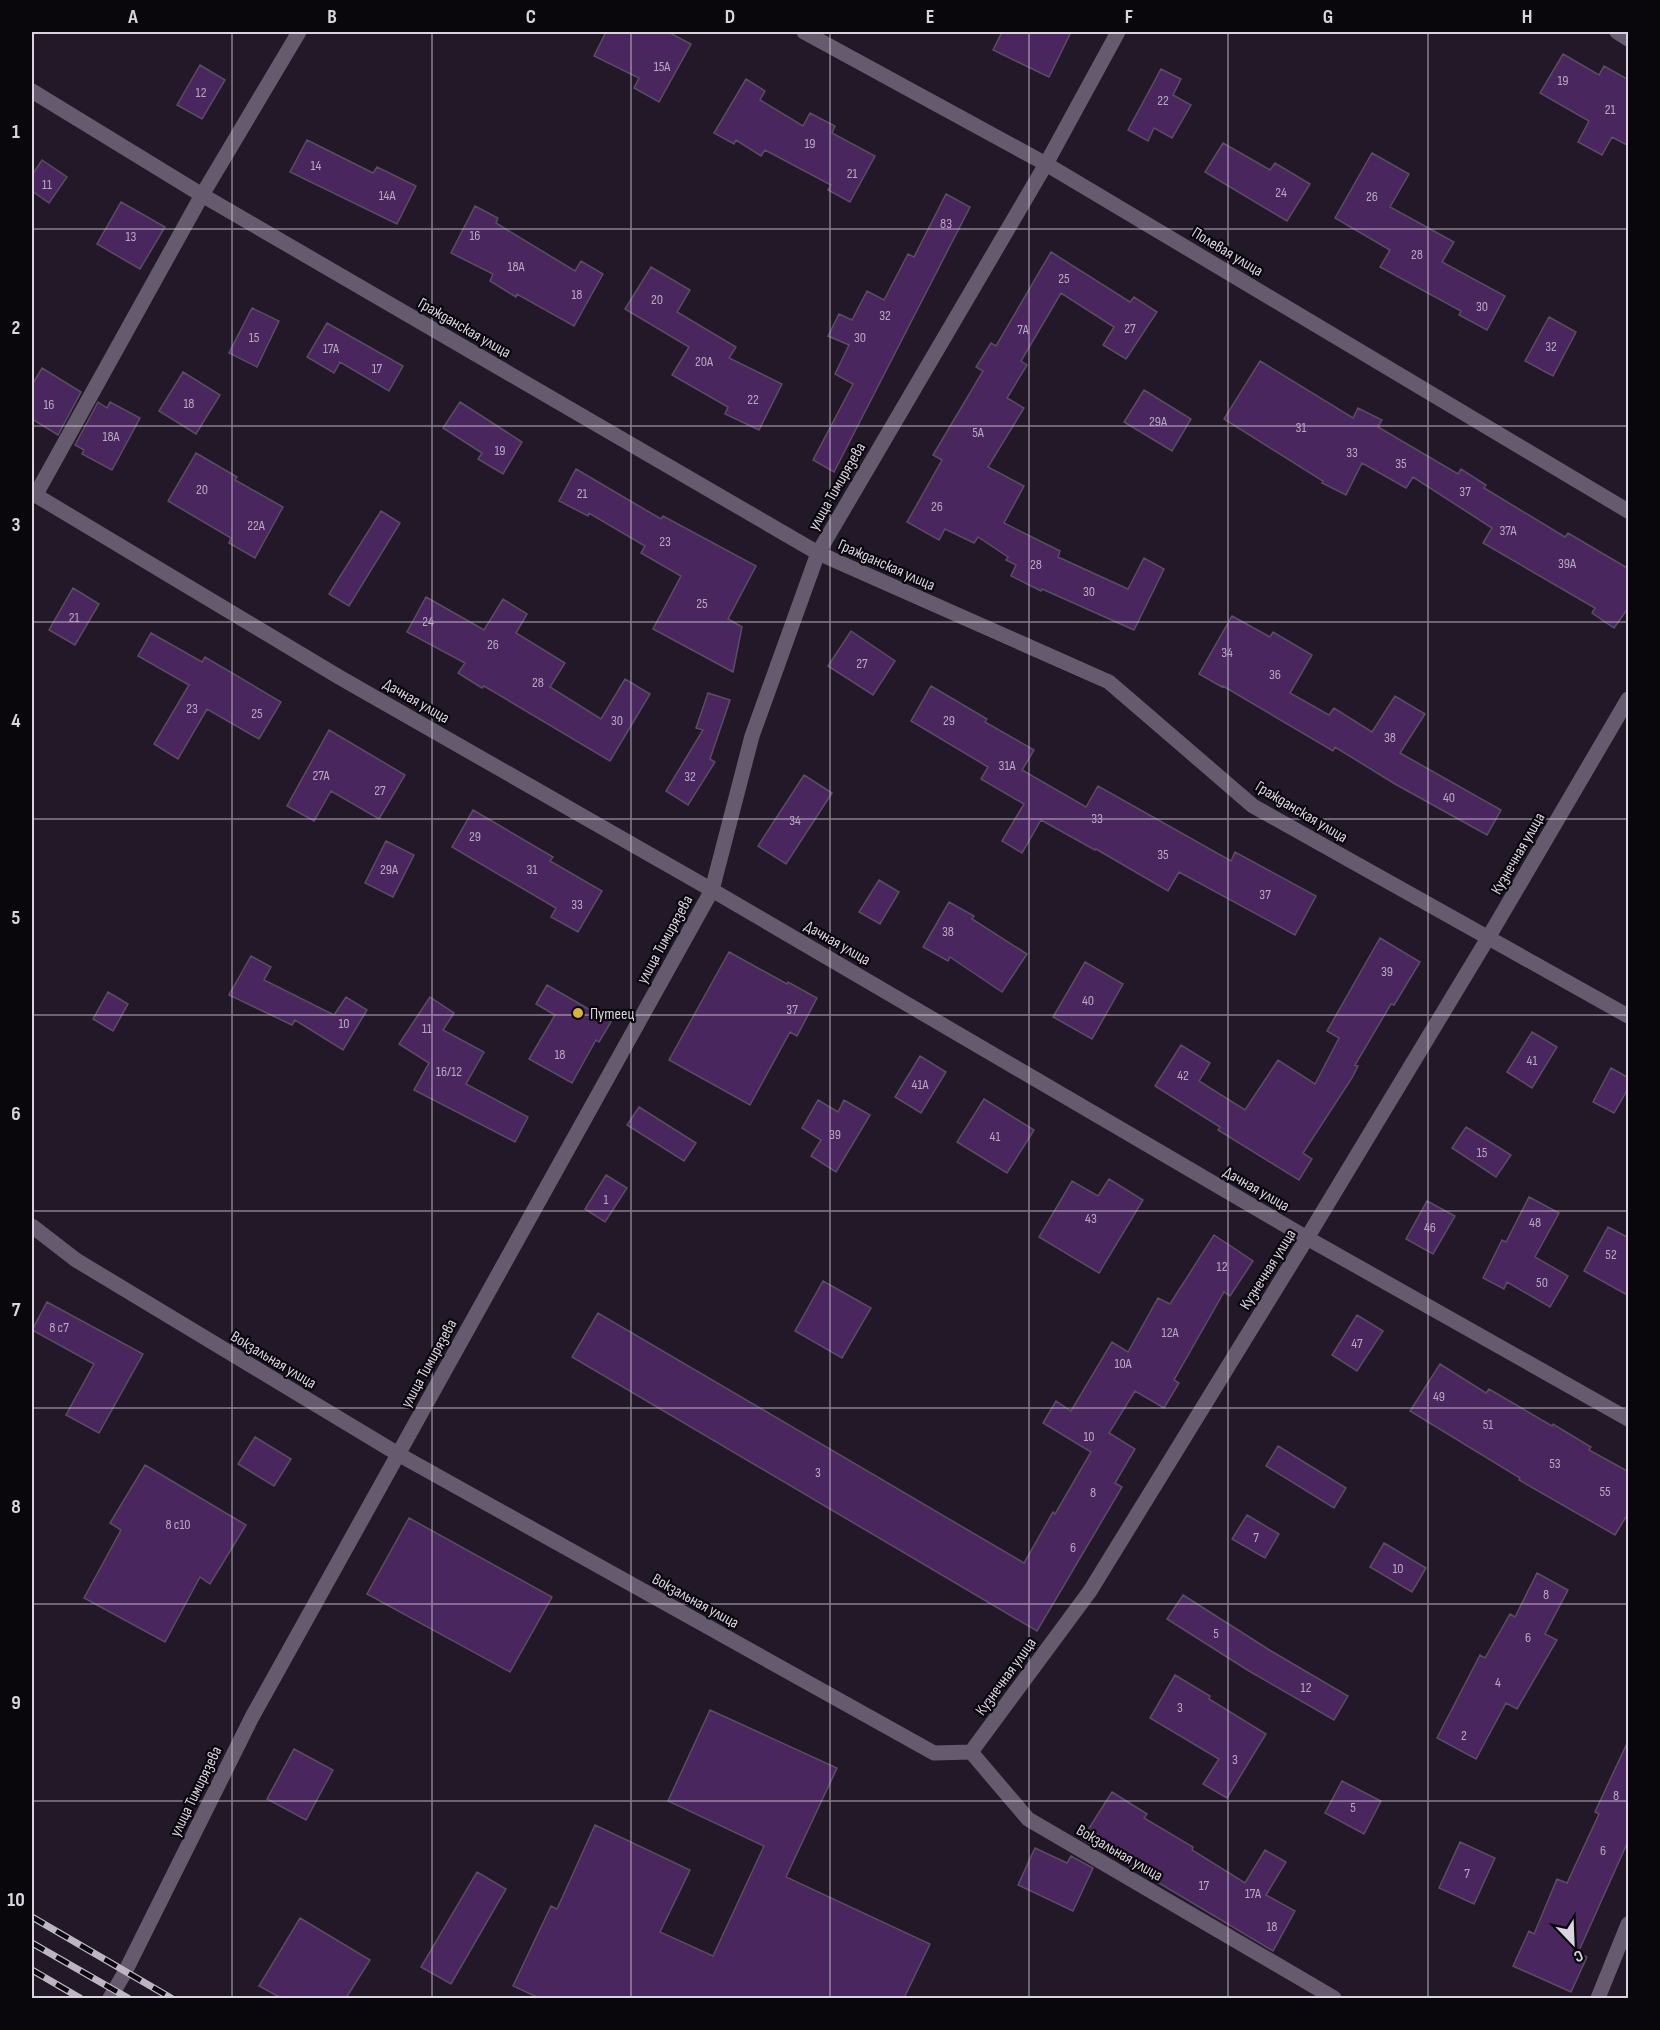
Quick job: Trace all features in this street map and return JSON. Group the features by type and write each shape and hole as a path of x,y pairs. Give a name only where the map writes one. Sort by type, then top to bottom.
{"street":[{"path":"33,494 202,195 299,32"},
{"name":"Полевая улица","path":"804,32 1046,164 1629,511"},
{"name":"улица Тимирязева","path":"110,1998 252,1717 712,890 752,736 818,553 1046,164 1118,32"},
{"path":"1617,32 1629,39"},
{"name":"Гражданская улица","path":"32,91 202,195 818,553 1109,682 1253,806 1629,1016"},
{"name":"Дачная улица","path":"33,494 339,677 712,890 1307,1238 1629,1419"},
{"name":"Кузнечная улица","path":"971,1752 1090,1591 1307,1238 1629,699"},
{"name":"Вокзальная улица","path":"32,1226 76,1260 398,1454 934,1753 971,1752 1028,1819 1334,1998"},
{"path":"1598,1998 1629,1924"}],"building":[{"path":"606,32 668,32 691,44 659,102 634,88 639,78 594,56"},
{"path":"1002,32 1071,32 1049,77 993,50"},
{"path":"1563,54 1599,75 1604,66 1629,80 1629,146 1612,137 1602,155 1578,142 1589,121 1540,93"},
{"path":"200,65 225,80 202,119 177,105"},
{"path":"1161,69 1181,79 1173,95 1191,105 1172,138 1154,128 1148,141 1128,130"},
{"path":"746,79 765,91 760,100 803,126 810,113 835,126 832,133 875,156 850,202 828,190 831,185 765,150 761,156 736,140 734,144 714,133"},
{"path":"307,140 373,173 377,167 416,186 397,224 290,172"},
{"path":"1223,143 1270,170 1275,163 1310,184 1287,221 1205,172"},
{"path":"1372,153 1409,174 1390,207 1454,242 1442,262 1505,296 1487,330 1459,315 1461,311 1380,267 1390,250 1335,218"},
{"path":"42,160 67,177 49,203 32,191 32,175"},
{"path":"946,194 970,207 834,472 813,460 853,384 835,374 849,345 828,336 839,314 852,320 867,291 884,300 908,254 914,257"},
{"path":"121,202 165,227 140,269 97,244"},
{"path":"475,206 498,218 496,223 575,271 581,261 603,274 574,326 517,294 516,297 490,281 493,274 451,253"},
{"path":"1051,252 1130,302 1134,297 1157,312 1126,359 1103,345 1114,327 1061,293 1021,361 1027,365 1007,398 1024,408 988,467 1024,486 1004,523 1060,551 1058,557 1128,589 1144,558 1164,569 1134,630 1011,576 1016,565 1006,560 1008,557 978,537 974,543 945,529 939,540 907,522 942,460 933,455 983,371 976,367 991,343 996,346"},
{"path":"651,267 690,290 677,312 736,347 729,358 782,384 759,430 725,414 728,407 672,375 689,347 625,309"},
{"path":"252,308 279,321 257,367 229,353"},
{"path":"1549,317 1576,332 1553,376 1525,361"},
{"path":"327,323 403,366 389,391 340,362 334,373 307,357"},
{"path":"1260,361 1353,418 1358,408 1382,420 1378,427 1458,474 1461,469 1486,485 1484,488 1565,537 1568,533 1629,569 1629,607 1614,628 1592,613 1595,608 1483,543 1492,528 1413,477 1406,488 1362,463 1346,495 1322,483 1323,481 1224,419"},
{"path":"42,368 81,392 58,435 32,419 32,385"},
{"path":"183,372 220,395 196,434 159,411"},
{"path":"1144,390 1191,419 1172,451 1124,422"},
{"path":"98,402 107,408 110,402 140,418 112,470 82,454 84,450 75,445"},
{"path":"460,402 522,442 503,474 478,459 482,453 443,428"},
{"path":"196,453 237,477 235,480 283,507 255,558 229,543 231,538 168,501"},
{"path":"576,469 661,519 663,516 756,566 728,619 742,627 733,672 653,629 681,576 641,553 645,546 589,513 588,516 559,501"},
{"path":"381,511 400,523 349,606 329,594"},
{"path":"73,588 99,604 75,645 49,630"},
{"path":"426,597 484,630 503,599 527,614 516,633 565,663 550,687 601,719 625,679 650,694 610,761 458,673 465,663 407,632"},
{"path":"1232,616 1270,637 1273,632 1312,655 1290,693 1329,715 1334,708 1372,732 1395,696 1425,714 1400,753 1501,810 1487,835 1395,784 1335,747 1333,751 1199,674"},
{"path":"851,631 895,661 873,695 828,666"},
{"path":"151,633 202,662 205,657 281,702 259,739 207,709 178,759 154,744 189,685 138,656"},
{"path":"931,686 987,719 985,722 1034,750 1022,770 1086,807 1098,786 1231,861 1235,852 1316,896 1295,935 1179,872 1168,891 1041,820 1022,853 1002,841 1024,804 981,779 988,767 911,721"},
{"path":"708,693 730,700 710,759 715,762 688,805 666,791 703,730 696,728"},
{"path":"329,730 405,775 379,819 331,791 314,821 287,806"},
{"path":"804,775 832,793 786,864 758,846"},
{"path":"473,810 553,857 550,861 602,891 578,932 551,917 556,908 452,847"},
{"path":"386,841 414,855 393,897 365,883"},
{"path":"879,880 899,892 880,924 859,912"},
{"path":"949,902 974,916 972,919 1027,954 1002,992 950,957 948,961 923,947"},
{"path":"1380,938 1420,962 1394,1005 1391,1004 1355,1065 1358,1066 1352,1078 1303,1153 1312,1159 1299,1180 1218,1130 1220,1127 1155,1086 1181,1045 1210,1063 1199,1081 1245,1110 1278,1060 1315,1084 1339,1038 1327,1031"},
{"path":"729,952 817,998 797,1036 790,1032 750,1105 669,1060"},
{"path":"251,956 271,967 264,980 334,1015 346,997 367,1010 343,1050 295,1020 292,1025 229,995"},
{"path":"1085,962 1123,984 1092,1039 1053,1017"},
{"path":"547,985 611,1022 599,1042 596,1040 572,1083 529,1059 555,1015 536,1004"},
{"path":"108,992 128,1004 113,1031 93,1019"},
{"path":"430,997 454,1013 443,1030 484,1052 466,1084 528,1117 515,1142 414,1090 429,1063 399,1044"},
{"path":"1532,1032 1557,1047 1532,1088 1507,1072"},
{"path":"920,1056 946,1072 921,1113 895,1097"},
{"path":"1611,1068 1629,1078 1629,1087 1614,1113 1593,1102"},
{"path":"984,1099 1034,1130 1007,1173 957,1142"},
{"path":"818,1100 838,1112 844,1100 870,1115 836,1172 811,1156 821,1140 802,1128"},
{"path":"639,1107 696,1143 684,1161 627,1125"},
{"path":"1466,1127 1511,1155 1496,1177 1452,1148"},
{"path":"606,1175 627,1188 605,1222 585,1209"},
{"path":"1109,1179 1143,1200 1099,1273 1039,1237 1072,1181 1098,1196"},
{"path":"1529,1197 1559,1213 1535,1257 1568,1276 1550,1307 1507,1282 1504,1289 1483,1278 1502,1240 1506,1242"},
{"path":"1427,1201 1455,1216 1433,1254 1406,1239"},
{"path":"1608,1227 1629,1238 1629,1296 1584,1271"},
{"path":"1214,1235 1253,1261 1230,1296 1224,1292 1174,1380 1179,1383 1164,1408 1135,1391 1109,1433 1135,1449 1115,1483 1122,1487 1037,1631 572,1357 598,1313 1024,1563 1091,1452 1043,1423 1056,1401 1071,1411 1112,1342 1128,1352 1158,1298 1170,1304"},
{"path":"823,1281 871,1308 842,1358 795,1331"},
{"path":"47,1302 143,1354 99,1433 66,1415 94,1364 32,1330"},
{"path":"1357,1315 1383,1331 1357,1371 1332,1355"},
{"path":"1440,1364 1486,1393 1489,1389 1552,1426 1553,1424 1591,1447 1589,1450 1629,1472 1629,1512 1615,1535 1519,1480 1520,1478 1410,1411"},
{"path":"255,1437 291,1459 274,1486 238,1464"},
{"path":"1278,1446 1346,1488 1334,1508 1266,1466"},
{"path":"145,1465 246,1525 210,1584 200,1577 165,1642 84,1598 121,1530 110,1523"},
{"path":"1247,1515 1279,1534 1265,1558 1232,1539"},
{"path":"409,1518 552,1597 510,1672 367,1594"},
{"path":"1384,1543 1426,1568 1412,1592 1370,1567"},
{"path":"1537,1573 1568,1590 1545,1634 1557,1640 1517,1709 1506,1703 1476,1759 1437,1738 1480,1655 1485,1658 1510,1614 1515,1617"},
{"path":"1183,1595 1271,1651 1348,1696 1334,1720 1249,1671 1167,1619"},
{"path":"1175,1675 1266,1734 1227,1798 1203,1784 1219,1759 1150,1718"},
{"path":"710,1710 837,1768 786,1877 930,1944 904,1998 539,1998 513,1986 551,1906 557,1909 595,1825 690,1870 660,1932 713,1956 764,1846 668,1801"},
{"path":"1629,1739 1629,1839 1578,1953 1587,1957 1571,1992 1513,1966 1529,1931 1534,1934 1557,1879 1567,1883 1599,1814 1595,1812"},
{"path":"294,1749 333,1770 306,1820 267,1799"},
{"path":"1342,1781 1381,1801 1364,1834 1325,1813"},
{"path":"1112,1792 1147,1814 1144,1818 1193,1847 1192,1850 1245,1883 1265,1850 1286,1862 1266,1895 1295,1911 1273,1951 1082,1839"},
{"path":"1460,1842 1495,1858 1474,1904 1439,1888"},
{"path":"1035,1848 1067,1863 1071,1856 1093,1868 1073,1911 1018,1885"},
{"path":"477,1872 506,1889 451,1984 421,1967"},
{"path":"300,1918 370,1960 346,1998 281,1998 259,1986"}],"railway":[{"path":"32,1917 171,1998"},
{"path":"32,1943 128,1998"},
{"path":"32,1970 80,1998"}],"place":[{"name":"Путеец","path":"578,1013"}]}
